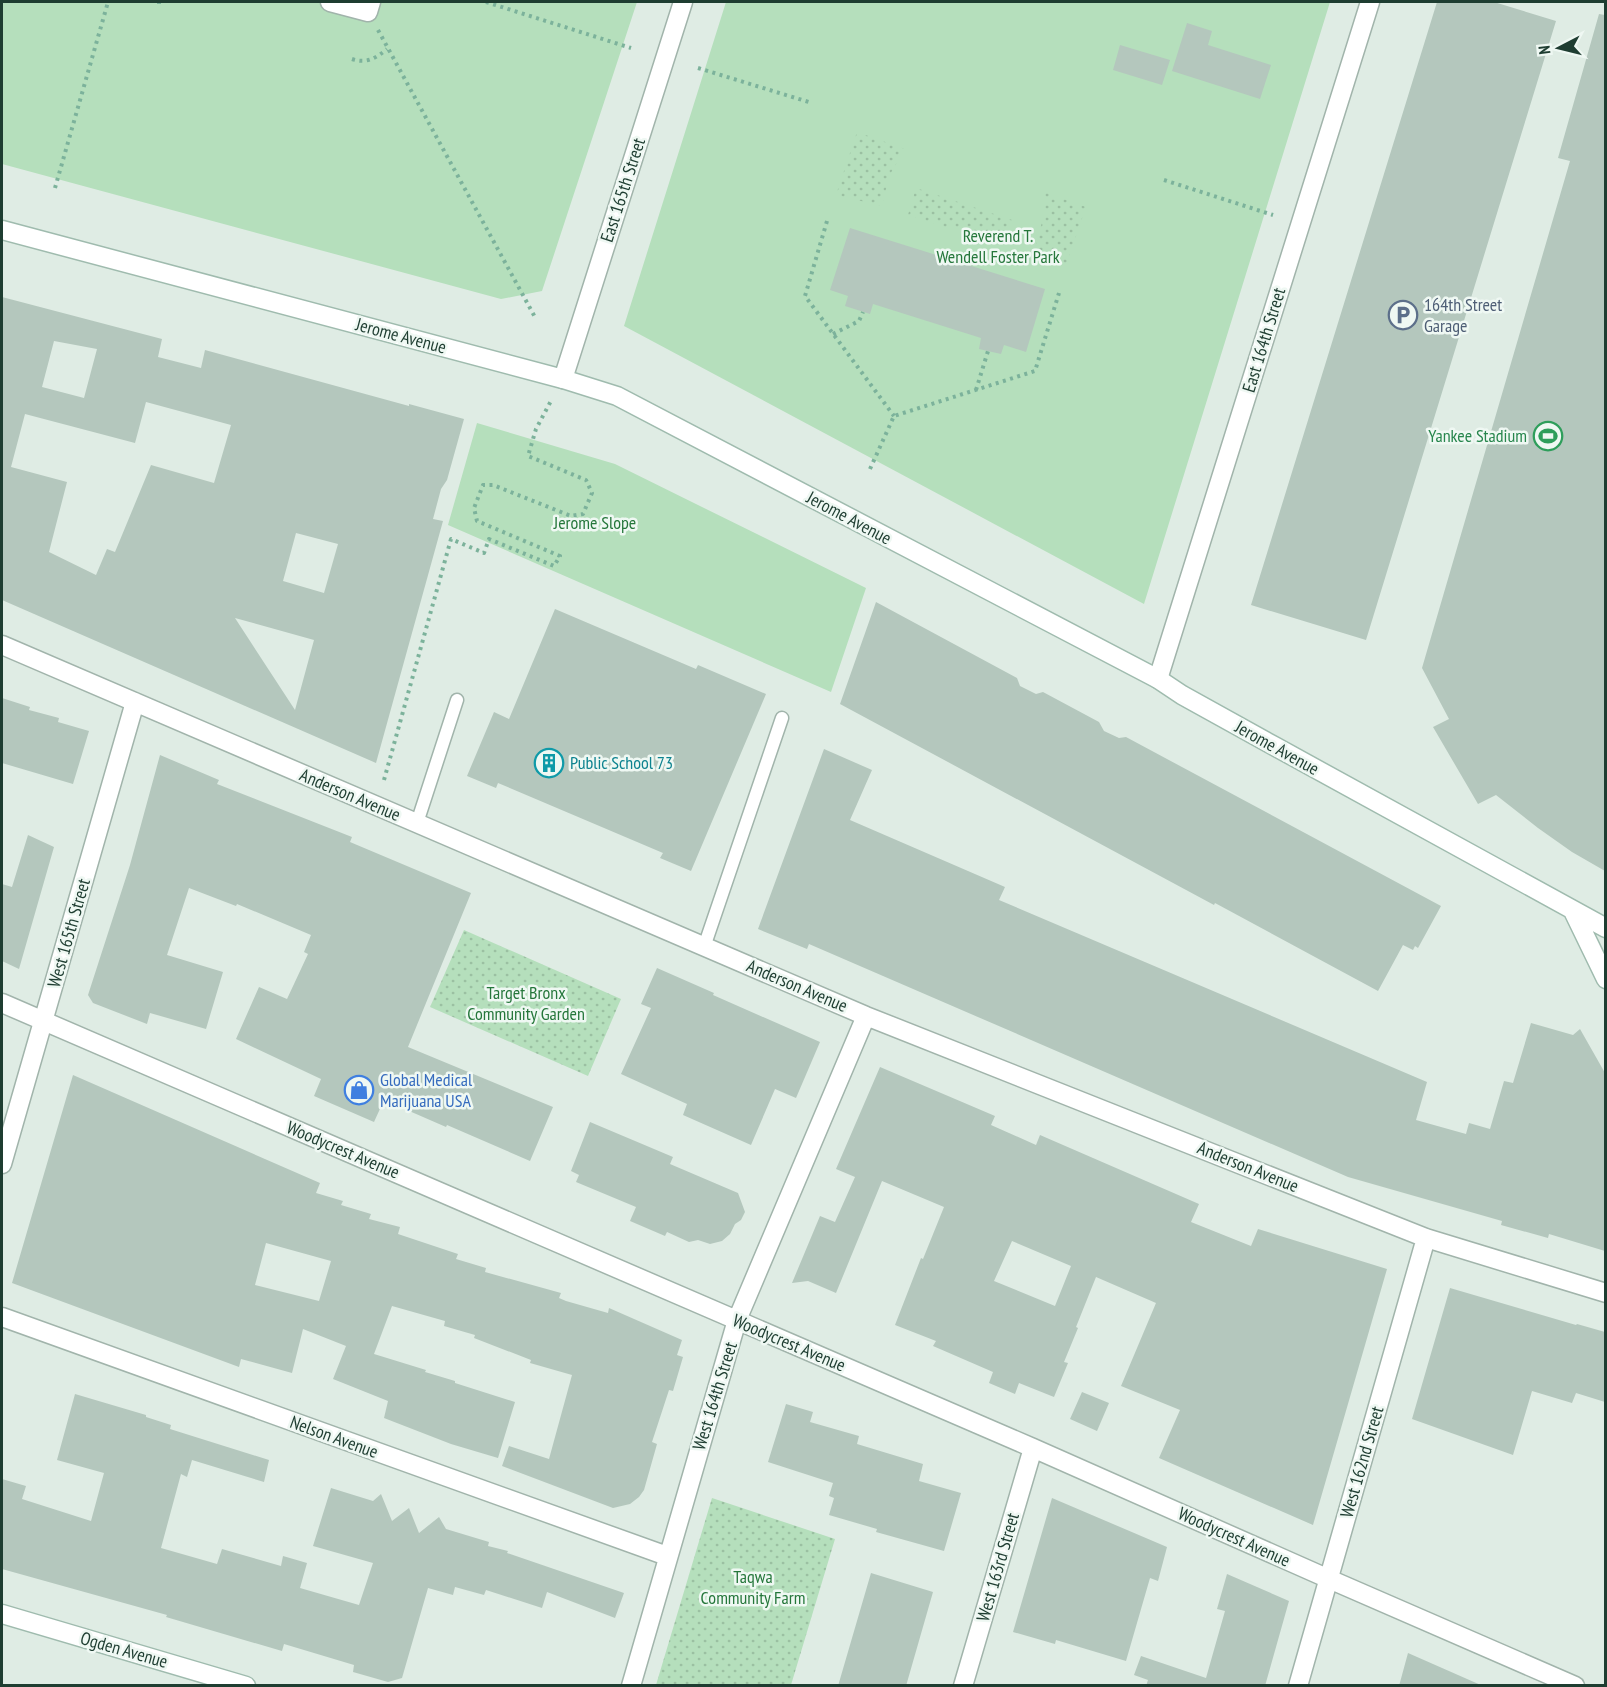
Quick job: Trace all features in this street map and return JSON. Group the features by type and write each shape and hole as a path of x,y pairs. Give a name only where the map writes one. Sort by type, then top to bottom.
{"street":[{"path":"330,2 370,7"},
{"name":"East 165th Street","path":"562,379 683,2"},
{"name":"East 164th Street","path":"1158,679 1370,2"},
{"name":"Jerome Avenue","path":"2,230 562,379 616,396 1158,679 1203,707 1605,928"},
{"name":"Anderson Avenue","path":"2,645 866,1016 1426,1238 1605,1293"},
{"name":"West 165th Street","path":"2,1164 135,702"},
{"path":"1573,911 1605,979"},
{"name":"Woodycrest Avenue","path":"2,1002 1033,1448 1575,1686"},
{"name":"West 164th Street","path":"631,1686 737,1320 866,1016"},
{"name":"West 162nd Street","path":"1298,1686 1426,1238"},
{"name":"Nelson Avenue","path":"2,1317 667,1557"},
{"name":"West 163rd Street","path":"963,1686 1033,1448"},
{"name":"Ogden Avenue","path":"2,1614 246,1686"}],"lane":[{"path":"417,824 457,700"},
{"path":"704,947 782,718"}],"path":[{"path":"55,188 108,2"},
{"path":"486,2 631,48"},
{"path":"370,7 387,49 536,319"},
{"path":"352,59 360,62 366,61 375,58 387,49"},
{"path":"698,68 812,103"},
{"path":"1164,180 1273,215"},
{"path":"827,221 805,296 894,416"},
{"path":"870,469 894,416 1035,371 1059,293"},
{"path":"833,334 860,321 862,312"},
{"path":"976,390 988,351"},
{"path":"384,780 451,539 484,553 489,539 554,567 560,556 477,521 474,508 483,485 493,485 571,516 583,514 592,493 586,480 528,456 536,429 562,379"}],"green space":[{"path":"2,2 637,2 542,291 501,299 2,164"},
{"name":"Reverend T. Wendell Foster Park","path":"726,2 1330,2 1144,604 624,326"},
{"path":"857,132 905,149 889,176 882,206 836,195"},
{"path":"916,188 1012,220 1004,246 908,215"},
{"path":"1045,192 1086,207 1066,265 1034,253 1043,218"},
{"name":"Jerome Slope","path":"477,423 615,464 866,588 831,692 448,525"},
{"name":"Target Bronx Community Garden","path":"464,930 621,999 588,1076 430,1007"},
{"name":"Taqwa Community Farm","path":"712,1498 835,1539 791,1685 656,1685"}],"building":[{"name":"164th Street Garage","path":"1437,2 1494,2 1556,21 1366,640 1251,605"},
{"name":"Yankee Stadium","path":"1599,14 1605,15 1605,871 1572,852 1496,795 1478,804 1433,727 1449,719 1422,668 1570,161 1558,158"},
{"path":"1187,23 1212,31 1208,45 1271,65 1260,99 1172,71"},
{"path":"1120,45 1170,60 1162,85 1113,70"},
{"path":"850,228 1045,289 1026,352 1004,345 1001,354 979,349 981,338 873,304 870,314 845,306 848,296 830,290"},
{"path":"2,297 162,339 158,357 201,368 205,350 464,419 447,480 441,489 433,519 443,521 376,763 2,600","holes":["54,341 97,349 84,398 42,387","146,402 231,425 214,483 151,465 115,552 107,549 96,575 49,552 67,482 11,467 25,414 135,443","296,533 338,544 324,593 283,581","235,618 314,640 295,710"]},
{"path":"876,602 1017,678 1020,686 1036,694 1043,692 1099,722 1104,731 1119,738 1126,737 1441,906 1418,948 1415,946 1413,950 1403,945 1378,991 840,704"},
{"path":"555,609 696,669 698,665 766,694 691,871 660,858 663,853 498,783 496,788 467,776 494,712 509,719"},
{"path":"2,698 30,707 29,710 59,718 58,722 89,731 73,784 2,763"},
{"path":"824,749 872,770 850,820 1005,887 999,900 1427,1082 1416,1120 1466,1134 1469,1123 1490,1129 1504,1081 1513,1083 1531,1023 1573,1035 1580,1029 1605,1073 1605,1251 1549,1234 1548,1238 1501,1225 1502,1221 1348,1177 809,944 807,949 758,929"},
{"path":"160,755 219,780 217,784 352,837 350,842 471,893 408,1047 553,1107 530,1161 384,1100 374,1122 314,1096 321,1079 236,1039 259,987 287,999 308,954 304,952 311,935 237,904 236,906 189,888 167,955 223,972 206,1029 150,1013 147,1024 93,1003 88,995 130,865"},
{"path":"28,835 54,847 19,969 2,961 2,884 12,887"},
{"path":"657,968 820,1042 796,1098 775,1089 751,1145 683,1115 687,1104 621,1074 651,1008 641,1004"},
{"path":"880,1067 995,1116 991,1125 1036,1145 1040,1135 1199,1204 1191,1222 1251,1246 1258,1229 1387,1269 1313,1525 1159,1458 1180,1410 1121,1386 1156,1303 1096,1277 1076,1327 1078,1328 1064,1362 1068,1363 1054,1397 1019,1383 1015,1394 989,1383 993,1372 933,1346 936,1341 895,1325 944,1207 882,1181 836,1293 808,1281 792,1283 820,1216 835,1222 855,1177 836,1169","holes":["1012,1241 1071,1266 1055,1306 994,1281"]},
{"path":"73,1075 320,1183 316,1193 343,1201 341,1205 371,1214 369,1219 400,1227 398,1234 458,1254 456,1259 486,1268 485,1272 561,1293 559,1298 566,1301 608,1313 609,1308 682,1340 677,1355 683,1357 673,1391 669,1390 652,1442 657,1444 644,1490 630,1504 613,1508 502,1466 509,1446 549,1459 572,1375 530,1363 531,1360 474,1338 475,1335 444,1326 445,1321 392,1306 374,1354 515,1402 498,1458 451,1444 384,1418 388,1401 333,1379 346,1346 303,1329 292,1373 241,1359 239,1367 12,1283","holes":["266,1243 331,1261 319,1301 255,1285"]},
{"path":"590,1122 673,1157 670,1164 738,1193 745,1212 741,1220 722,1241 710,1244 698,1240 689,1242 667,1232 665,1236 630,1221 636,1207 576,1182 579,1175 571,1171"},
{"path":"1450,1288 1605,1332 1605,1402 1576,1393 1572,1403 1532,1391 1513,1455 1412,1419"},
{"path":"1082,1392 1109,1403 1097,1431 1070,1419"},
{"path":"75,1394 146,1415 146,1417 171,1425 170,1429 269,1460 264,1482 192,1460 187,1477 181,1474 161,1548 217,1564 222,1549 281,1566 283,1556 307,1563 300,1588 359,1605 373,1563 313,1546 331,1488 373,1501 381,1494 392,1521 409,1508 419,1533 439,1517 446,1529 489,1542 488,1546 508,1551 507,1553 624,1593 615,1618 547,1592 542,1608 486,1590 484,1595 455,1587 453,1595 428,1588 402,1678 388,1682 353,1672 354,1665 284,1644 282,1651 166,1617 167,1615 2,1569 2,1479 26,1486 22,1499 91,1521 104,1473 57,1460"},
{"path":"786,1404 813,1412 810,1422 859,1436 857,1444 923,1464 919,1481 961,1493 944,1551 876,1532 877,1529 829,1515 834,1498 829,1496 833,1483 768,1462"},
{"path":"1052,1498 1167,1547 1158,1581 1150,1578 1126,1661 1056,1640 1055,1644 1013,1632"},
{"path":"871,1573 933,1592 906,1686 838,1686"},
{"path":"1227,1574 1289,1601 1265,1686 1146,1686 1148,1680 1134,1675 1141,1656 1206,1678 1225,1611 1217,1609"},
{"path":"1408,1653 1483,1686 1399,1686"}],"place":[{"name":"164th Street Garage","path":"1403,315"},
{"name":"Yankee Stadium","path":"1548,436"},
{"name":"Public School 73","path":"549,763"},
{"name":"Global Medical Marijuana USA","path":"359,1090"}]}
